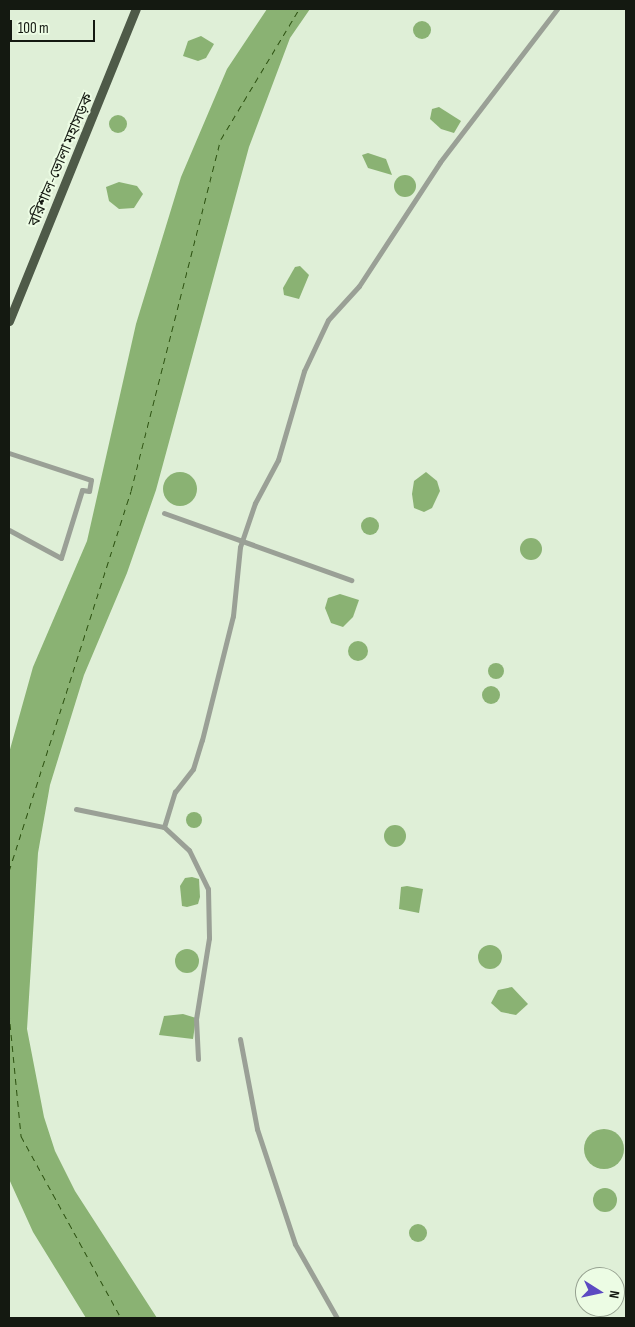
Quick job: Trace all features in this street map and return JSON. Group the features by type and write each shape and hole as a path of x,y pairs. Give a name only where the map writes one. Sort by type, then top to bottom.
{"highway":[{"name":"বরিশাল-ভোলা মহাসড়ক","path":"9,321 136,9"}],"street":[{"path":"164,827 174,792 187,779 200,749 238,591 237,557 255,503 278,460 304,371 328,320 360,286 440,162 557,9"},
{"path":"9,453 91,480 89,491 82,490 60,558 9,530"},
{"path":"164,513 351,580"},
{"path":"76,809 164,827 190,850 208,889 209,938 196,1018 198,1059"},
{"path":"240,1039 257,1129 295,1244 337,1318"}],"shaded area":[{"path":"267,9 310,9 290,38 249,147 156,490 127,573 84,675 50,785 38,853 27,1029 44,1117 55,1151 75,1191 157,1318 86,1318 33,1232 9,1179 9,753 33,667 87,541 136,324 181,177 227,69"},
{"path":"418,21 426,21 431,26 429,37 418,39 413,34 413,26"},
{"path":"201,36 214,44 206,58 198,61 183,56 188,41"},
{"path":"439,107 461,121 454,133 441,129 430,119 432,109"},
{"path":"114,115 122,115 127,120 125,131 114,133 109,128 109,120"},
{"path":"368,153 386,159 392,175 368,168 362,155"},
{"path":"405,175 415,182 416,186 409,196 405,197 395,190 394,186 401,176"},
{"path":"119,182 137,186 143,194 134,208 119,209 109,201 106,187"},
{"path":"300,266 309,275 299,299 284,295 283,288 295,267"},
{"path":"180,472 192,477 197,489 192,501 180,506 168,501 163,489 168,477"},
{"path":"426,472 437,481 440,491 432,508 424,512 414,508 412,494 414,481"},
{"path":"370,517 376,520 379,526 376,532 370,535 364,532 361,526 364,520"},
{"path":"531,538 539,541 542,549 539,557 531,560 523,557 520,549 523,541"},
{"path":"340,594 359,600 353,617 343,627 331,623 325,608 328,598"},
{"path":"358,641 365,644 368,651 365,658 358,661 351,658 348,651 351,644"},
{"path":"493,663 499,663 504,668 502,677 493,679 488,674 488,668"},
{"path":"487,686 495,686 500,691 498,702 487,704 482,699 482,691"},
{"path":"191,812 197,812 202,817 200,826 191,828 186,823 186,817"},
{"path":"395,825 403,828 406,836 403,844 395,847 387,844 384,836 387,828"},
{"path":"185,878 199,879 200,897 198,904 187,907 182,906 180,886"},
{"path":"407,886 423,889 419,913 399,909 401,887"},
{"path":"490,945 495,946 501,952 501,962 495,968 490,969 485,968 479,962 478,957 479,952 485,946"},
{"path":"187,949 196,952 199,961 196,970 187,973 178,970 175,961 178,952"},
{"path":"512,987 528,1004 516,1015 501,1012 491,1003 498,990"},
{"path":"183,1014 196,1018 193,1039 159,1035 164,1016"},
{"path":"604,1129 618,1135 624,1149 618,1163 604,1169 590,1163 584,1149 590,1135"},
{"path":"605,1188 613,1192 617,1200 613,1208 605,1212 597,1208 593,1200 597,1192"},
{"path":"414,1224 422,1224 427,1229 425,1240 414,1242 409,1237 409,1229"}],"ferry route":[{"path":"9,871 131,491 221,139 299,9"},
{"path":"9,1013 21,1136 121,1318"}]}
